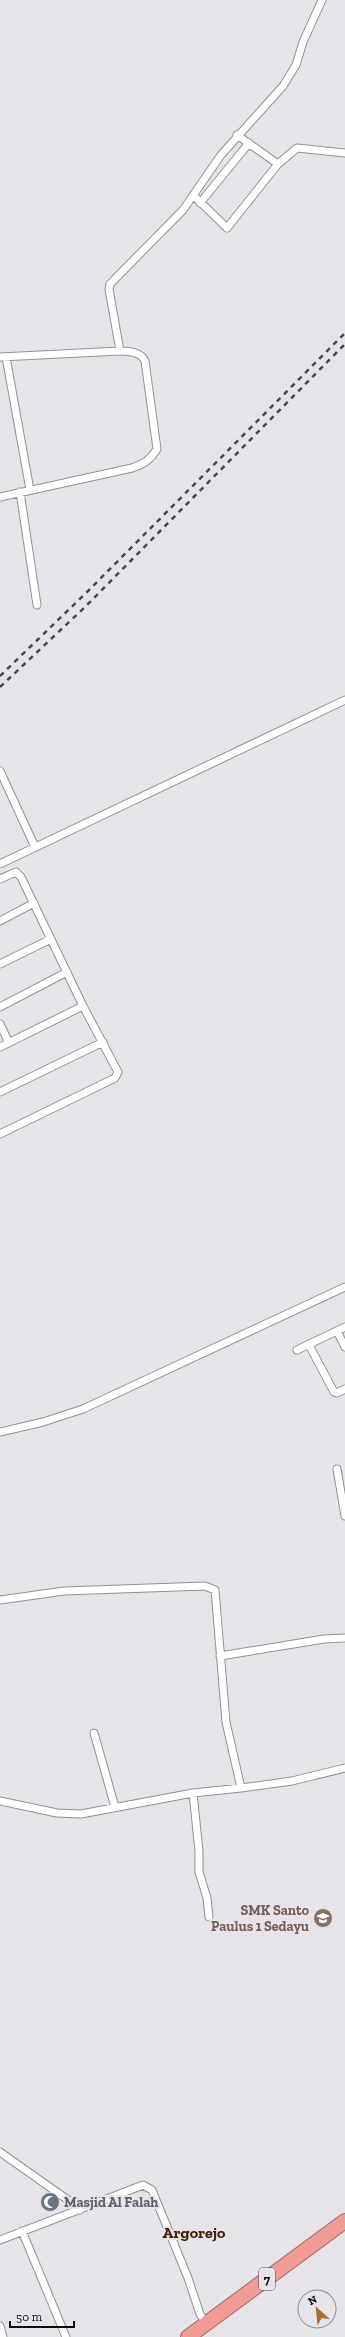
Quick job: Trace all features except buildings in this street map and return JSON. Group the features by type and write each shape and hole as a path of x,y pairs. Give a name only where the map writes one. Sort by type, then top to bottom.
{"highway":[{"name":"7","path":"188,2337 345,2221"}],"street":[{"path":"120,351 109,289 110,284 183,210 194,195 204,177 237,135 290,76 303,42 322,0"},
{"path":"237,135 278,164"},
{"path":"200,203 249,144"},
{"path":"194,195 200,203 226,228 278,164 297,148 345,153"},
{"path":"0,497 132,468 147,461 157,449 145,361 142,355 136,352 120,351 3,357 30,490"},
{"path":"20,492 37,604"},
{"path":"0,864 345,700"},
{"path":"0,772 35,847"},
{"path":"0,879 12,872 19,874 118,1072 115,1078 0,1134"},
{"path":"0,921 34,903"},
{"path":"0,964 51,939"},
{"path":"0,1007 67,972"},
{"path":"0,1047 84,1006"},
{"path":"0,1024 9,1043"},
{"path":"0,1092 104,1042"},
{"path":"0,1432 43,1422 83,1409 345,1287"},
{"path":"297,1350 345,1327"},
{"path":"337,1331 345,1347"},
{"path":"309,1344 334,1392 337,1393 345,1389"},
{"path":"337,1469 345,1516"},
{"path":"0,1600 64,1591 209,1586 215,1590 226,1722 241,1788"},
{"path":"220,1656 324,1639 345,1638"},
{"path":"94,1733 115,1807"},
{"path":"0,1801 66,1814 193,1793 292,1781 345,1768"},
{"path":"193,1793 199,1850 199,1872 207,1898 209,1917"},
{"path":"0,2152 80,2210"},
{"path":"0,2240 143,2186 148,2187 152,2190 188,2278 200,2314 206,2324"},
{"path":"22,2232 66,2337"},
{"path":"0,2326 3,2337"}],"railway":[{"path":"0,676 87,592 345,333"},
{"path":"0,687 85,607 345,344"}],"place":[{"name":"SMK Santo Paulus 1 Sedayu","path":"323,1918"},
{"name":"Masjid Al Falah","path":"50,2202"}],"district":[{"name":"Argorejo","path":"194,2232"}]}
